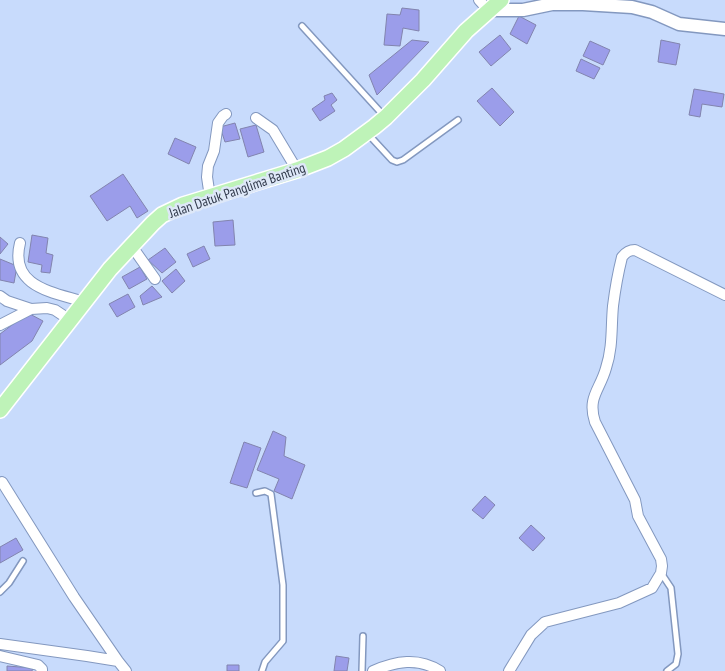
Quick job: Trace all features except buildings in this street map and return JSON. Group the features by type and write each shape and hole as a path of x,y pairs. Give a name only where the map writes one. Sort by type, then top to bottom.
{"main road":[{"name":"Jalan Datuk Panglima Banting","path":"0,410 110,269 131,245 162,215 183,205 297,170 328,158 344,149 386,117 423,80 466,31 484,5 501,0"}],"street":[{"path":"484,5 523,10 552,4 632,6 652,12 679,24 725,29"},
{"path":"210,197 207,177 208,166 214,152 218,124 226,114"},
{"path":"256,118 273,130 297,170"},
{"path":"20,243 18,251 19,263 30,282 42,290 84,302"},
{"path":"131,245 155,279"},
{"path":"509,671 531,635 545,622 618,603 640,595 652,588 662,573 661,559 638,516 635,500 593,415 593,399 606,370 610,351 613,307 622,257 626,252 635,250 725,295"},
{"path":"0,296 7,301 30,309 47,308 55,310 70,320"},
{"path":"0,325 30,309"},
{"path":"2,482 74,597 126,671"},
{"path":"0,644 118,662"},
{"path":"0,656 38,665 42,671"},
{"path":"373,671 406,661 434,667 440,671"}],"lane":[{"path":"302,26 386,117"},
{"path":"367,133 392,160 397,162 403,160 458,120"},
{"path":"256,494 265,491 271,494 282,584 283,641 265,662 262,671"},
{"path":"0,592 9,583 23,561"},
{"path":"662,573 671,588 678,654 676,664 667,671"},
{"path":"362,671 364,636"}]}
